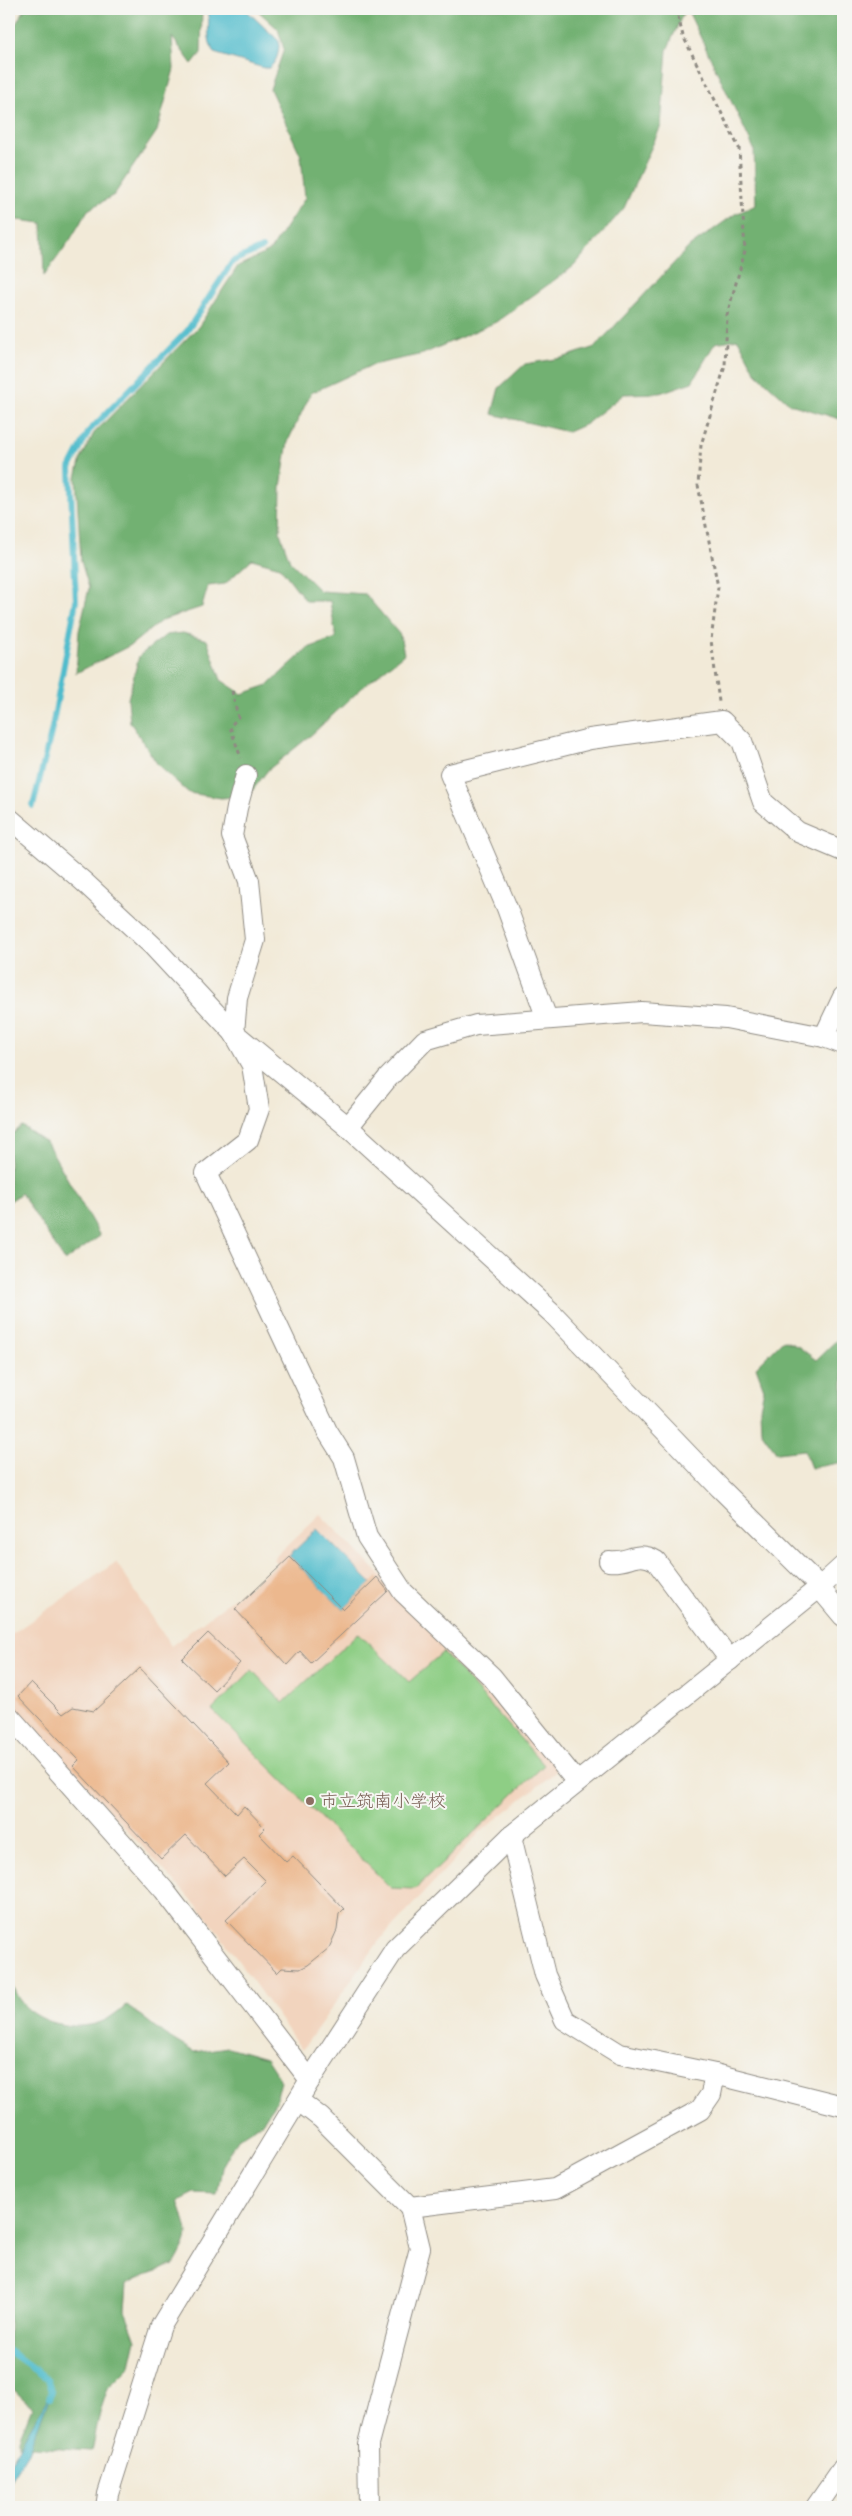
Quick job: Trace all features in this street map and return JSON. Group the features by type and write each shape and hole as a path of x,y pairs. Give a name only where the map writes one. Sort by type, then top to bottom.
{"street":[{"path":"547,1019 507,908 450,774 590,739 722,721 742,741 763,802 798,832 843,851"},
{"path":"246,775 236,808 232,836 248,881 255,940 237,998 234,1033 252,1065 259,1108 248,1140 206,1173 327,1431 344,1458 367,1537 403,1592 492,1677 577,1782"},
{"path":"9,818 84,882 152,946 234,1033 348,1127 551,1312 720,1488 820,1587 843,1616"},
{"path":"824,1037 843,997"},
{"path":"348,1127 387,1079 425,1040 476,1025 642,1012 726,1018 824,1037 843,1044"},
{"path":"609,1561 621,1563 639,1555 647,1556 656,1561 730,1660"},
{"path":"106,2507 108,2494 160,2326 299,2101 310,2080 395,1949 511,1836 820,1587 843,1566"},
{"path":"9,1716 164,1890 310,2080"},
{"path":"511,1836 544,1975 566,2020 620,2054 715,2074 843,2106"},
{"path":"410,2207 554,2189 700,2110 711,2094 715,2074"},
{"path":"299,2101 321,2118 410,2207 420,2248 368,2444 369,2507"},
{"path":"816,2507 843,2468"}],"path":[{"path":"676,9 683,36 739,148 740,158 746,251 727,315 725,366 701,445 698,486 718,587 712,640 722,721"},
{"path":"232,691 238,717 230,727 246,775"}],"shaded area":[{"name":"市立筑南小学校","path":"320,1514 506,1702 558,1770 480,1832 379,1941 302,2050 207,1917 9,1702 9,1636 116,1562 171,1646 278,1564 273,1559"}],"green space":[{"path":"25,9 202,9 201,53 192,64 172,37 174,69 157,131 114,195 88,210 70,240 44,276 42,223 9,219 9,35"},
{"path":"256,9 685,9 667,50 661,126 624,208 574,266 496,322 423,354 372,365 311,393 288,441 281,487 280,533 290,561 320,591 365,594 400,635 404,654 268,770 248,796 221,798 189,793 158,765 130,722 128,699 139,656 166,635 183,633 207,640 221,680 242,694 268,685 308,648 336,638 330,601 306,601 280,567 252,559 225,584 208,586 202,607 162,620 131,645 76,673 79,631 89,588 81,561 76,477 81,459 94,433 199,326 238,266 270,251 305,198 301,156 270,89 284,49 278,29"},
{"path":"687,9 843,9 843,420 790,404 756,373 738,339 715,343 692,382 660,393 624,394 586,424 568,432 492,414 499,388 525,364 562,358 595,347 689,247 735,214 756,205 754,149"},
{"path":"22,1126 47,1143 100,1236 65,1261 21,1193 9,1202 9,1137"},
{"path":"843,1334 843,1462 811,1468 804,1450 777,1453 761,1431 760,1408 764,1389 756,1367 783,1340 799,1347 816,1360"},
{"path":"358,1633 409,1682 443,1652 544,1765 415,1889 391,1888 212,1710 252,1670 283,1703"},
{"path":"9,1978 18,1997 26,2007 45,2019 68,2025 91,2025 108,2019 127,2005 164,2034 194,2052 228,2047 266,2058 281,2081 276,2101 262,2123 237,2139 223,2163 217,2194 194,2193 178,2201 187,2234 184,2247 174,2265 145,2275 127,2284 125,2310 136,2340 130,2366 108,2388 100,2412 92,2451 19,2446 19,2439 32,2407 9,2385"}],"water":[{"path":"209,9 245,9 279,41 277,56 272,65 269,68 264,68 214,53 209,37"},
{"path":"317,1529 371,1583 343,1610 289,1556"},
{"path":"52,2391 28,2452 9,2482 9,2464"}],"building":[{"path":"290,1557 343,1610 377,1577 388,1591 311,1663 300,1651 287,1665 235,1609"},
{"path":"208,1633 240,1663 214,1690 182,1659"},
{"path":"140,1668 229,1762 207,1783 237,1814 244,1806 265,1828 259,1834 286,1862 293,1856 344,1909 339,1914 337,1930 329,1948 308,1965 300,1969 282,1968 277,1973 226,1920 266,1881 244,1859 225,1876 186,1835 161,1859 73,1766 79,1760 18,1696 31,1682 63,1714 73,1707 94,1711"}],"waterway":[{"path":"33,806 51,733 76,601 70,468 89,431 187,331 233,261 262,248"},
{"path":"9,836 13,832"},
{"path":"9,2351 48,2379 52,2391 49,2398"}],"place":[{"name":"市立筑南小学校","path":"310,1801"}]}
